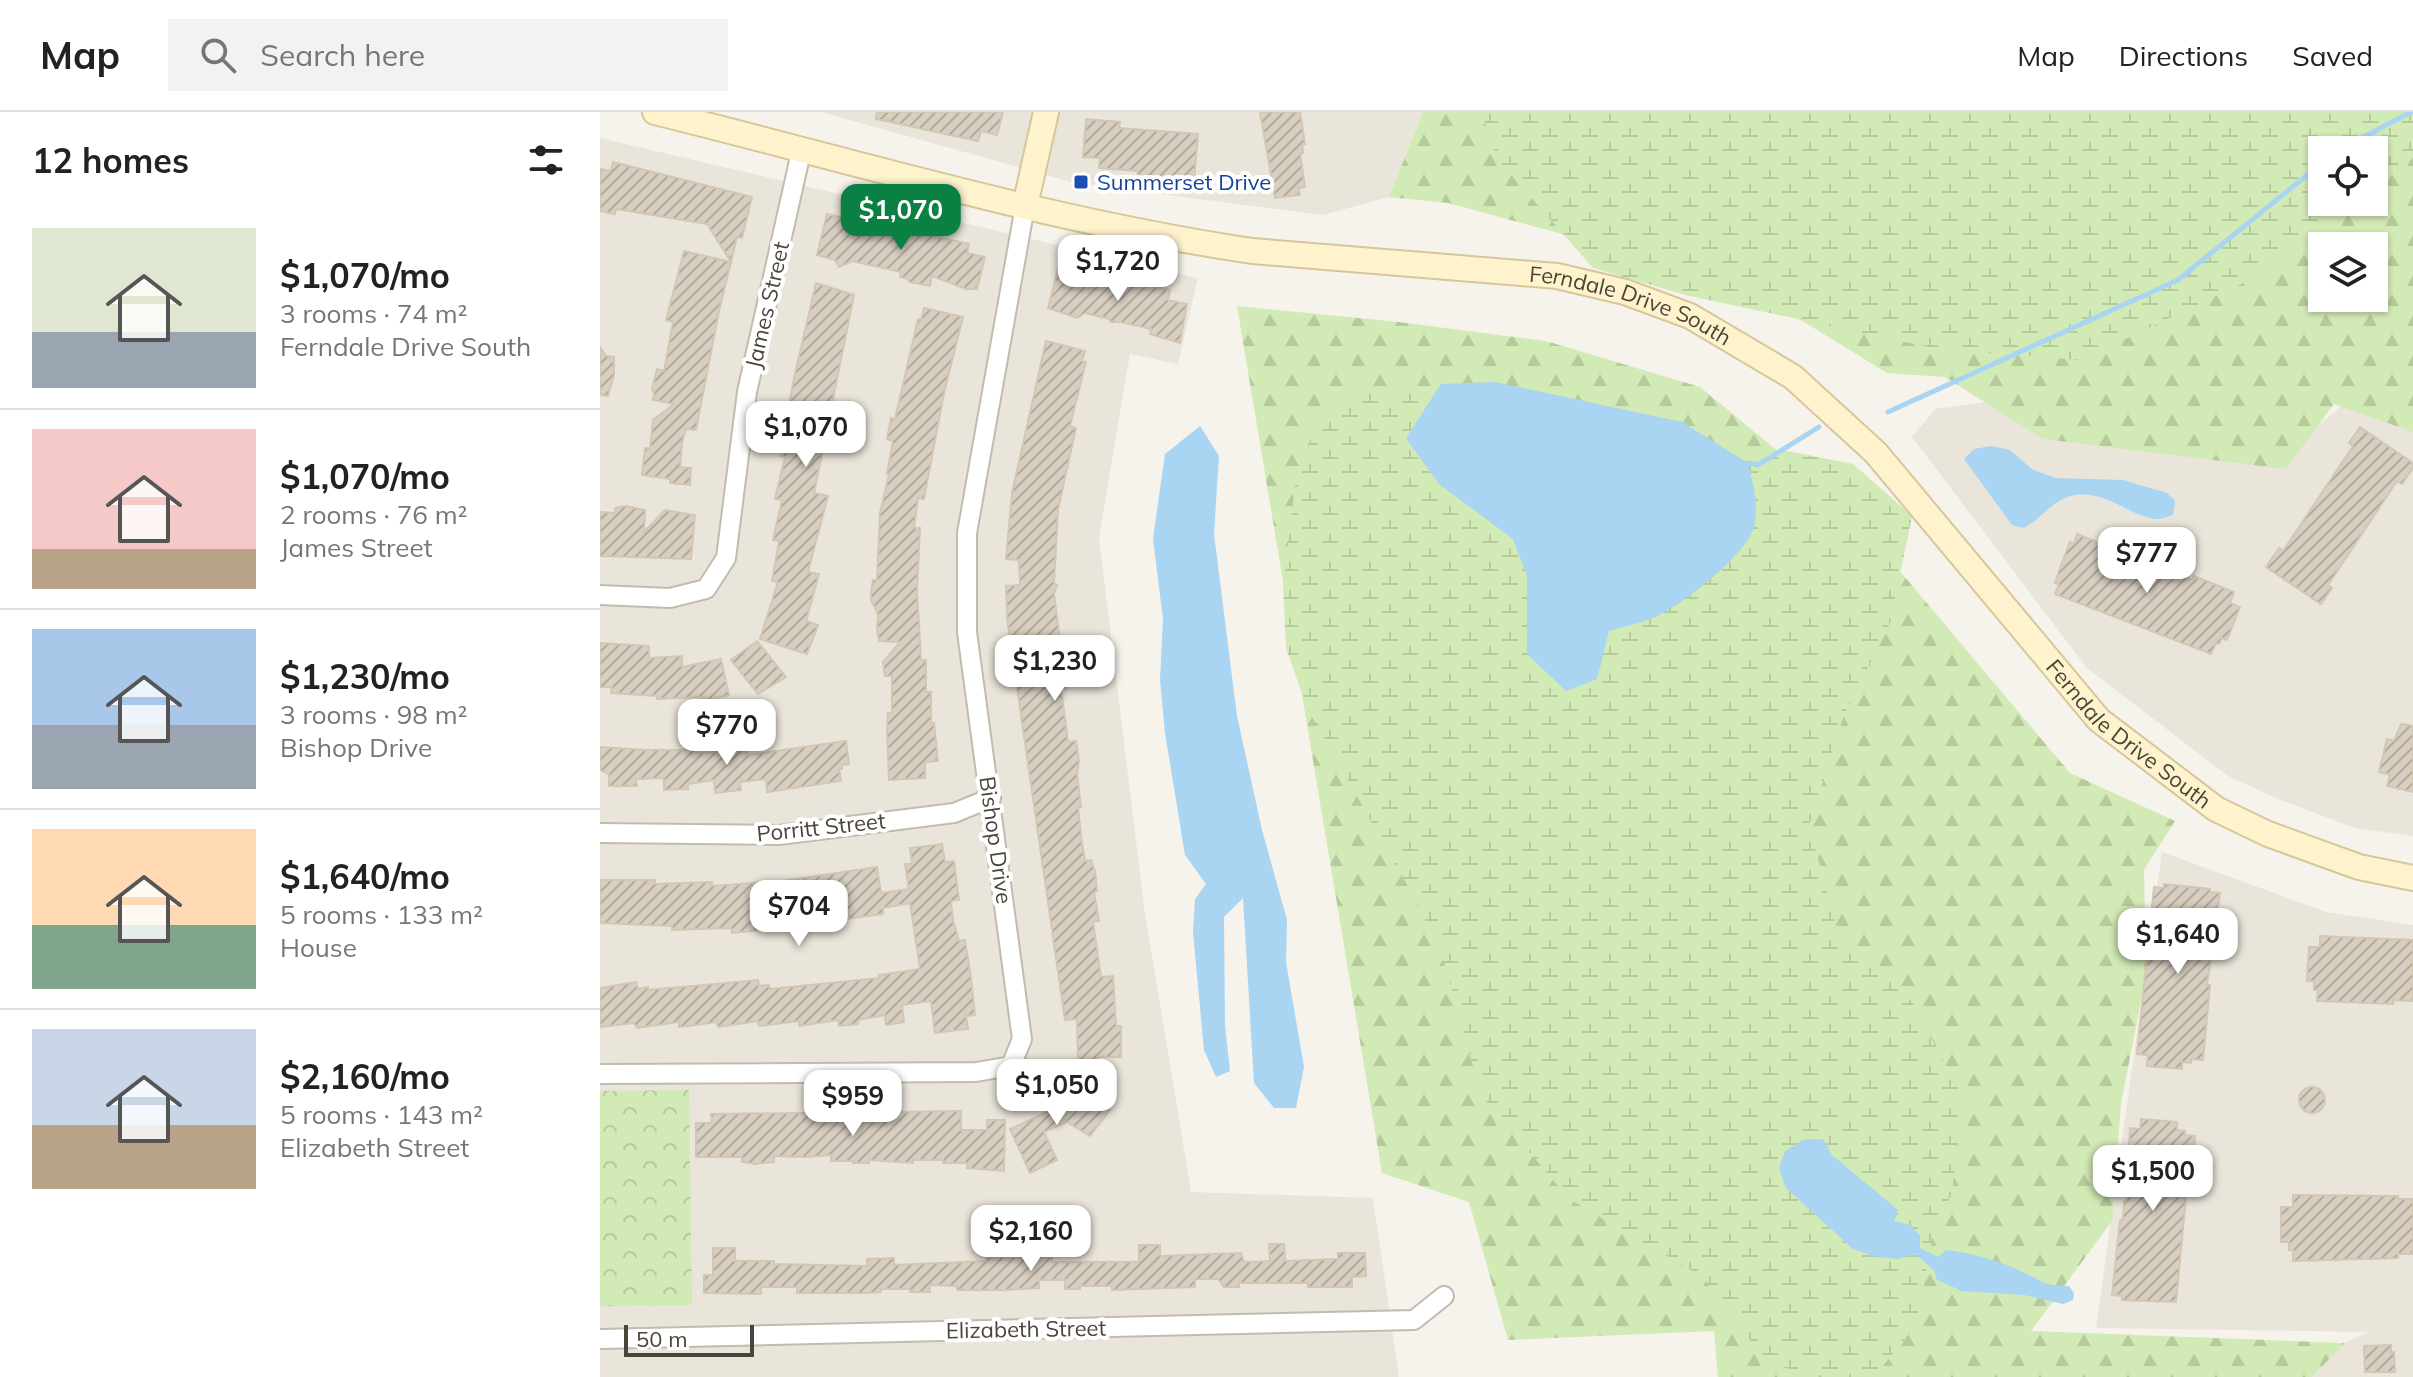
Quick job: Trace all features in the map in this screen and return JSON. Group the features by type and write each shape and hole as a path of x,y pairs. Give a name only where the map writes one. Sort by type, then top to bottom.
{"main road":[{"name":"Ferndale Drive South","path":"655,112 1025,206 1203,243 1252,251 1557,276 1625,292 1690,316 1793,377 1876,453 2099,720 2216,809 2268,834 2345,862 2398,877 2413,878"},
{"path":"1025,206 1046,112"}],"street":[{"name":"James Street","path":"600,595 670,598 706,589 726,558 747,392 802,148"},
{"name":"Bishop Drive","path":"600,1074 976,1072 1011,1066 1022,1039 967,632 967,533 1025,206"},
{"name":"Porritt Street","path":"600,833 779,835 954,813 991,798"},
{"name":"Elizabeth Street","path":"600,1339 1414,1320 1444,1296"}],"shaded area":[{"path":"821,112 1423,112 1389,197 1323,215 1075,183"},
{"path":"600,138 1198,278 1178,364 1130,354 1099,538 1145,914 1191,1192 1373,1198 1399,1377 600,1377"},
{"path":"2354,396 2413,414 2413,836 2355,828 2228,776 2087,668 1912,437 1935,409 1992,401 2289,449"},
{"path":"2162,852 2326,912 2413,925 2413,1377 2312,1377 2345,1343 2368,1332 2096,1328"}],"green space":[{"path":"1423,112 2413,112 2413,432 2334,404 2286,469 2043,439 1945,377 1887,373 1739,282 1448,203 1389,197"},
{"path":"1481,112 2413,112 2413,158 2388,173 2388,136 2308,136 2308,216 2332,216 2308,232 2308,235 2258,276 2081,360 1943,350 1685,295 1593,268 1498,160"},
{"path":"1237,306 1546,341 1700,387 1802,471 1861,525 2070,773 2175,821 2144,870 2146,975 2121,1104 2112,1221 2031,1331 2345,1343 2312,1377 1718,1377 1714,1331 1508,1340 1469,1202 1382,1173"},
{"path":"1436,390 1406,438 1439,484 1513,538 1527,576 1527,654 1597,679 1609,631 1658,615 1752,531 1748,463 1758,464 1782,450 1853,464 1912,516 1890,623 1844,715 1809,826 1839,936 1913,1003 1963,1098 1952,1193 1932,1238 1917,1324 1874,1377 1827,1377 1768,1364 1703,1277 1569,1199 1481,1095 1445,965 1417,902 1307,708 1286,648 1283,585 1296,479 1317,424 1350,394"},
{"path":"689,1090 692,1305 600,1306 600,1091"}],"water":[{"path":"1495,382 1682,422 1748,463 1752,479 1755,522 1738,553 1711,579 1668,610 1645,621 1609,631 1597,679 1566,691 1527,654 1527,576 1513,539 1439,484 1406,438 1441,384"},
{"path":"1200,426 1219,456 1214,534 1237,716 1262,830 1287,920 1286,962 1304,1067 1296,1108 1274,1108 1254,1083 1243,898 1224,917 1225,1026 1230,1071 1216,1077 1204,1050 1193,932 1195,899 1206,884 1185,855 1165,733 1160,680 1163,619 1153,539 1165,454"},
{"path":"1991,446 2010,450 2033,470 2056,478 2123,480 2167,493 2175,501 2173,515 2155,519 2145,517 2098,496 2076,495 2060,500 2023,528 2012,525 1964,459 1974,449"},
{"path":"1805,1139 1823,1139 1832,1155 1898,1210 1894,1221 1911,1225 1920,1236 1920,1248 1938,1257 1946,1250 1977,1256 2047,1283 2069,1286 2074,1293 2073,1300 2063,1304 2024,1295 1962,1291 1937,1280 1934,1270 1915,1254 1899,1259 1876,1257 1853,1249 1786,1188 1779,1168 1785,1151"}],"building":[{"path":"877,112 1003,112 997,135 981,131 978,141 876,119"},
{"path":"1260,112 1300,112 1305,144 1302,144 1303,153 1300,153 1305,187 1298,188 1300,195 1275,198"},
{"path":"1086,119 1120,122 1119,128 1198,134 1194,182 1137,177 1138,171 1099,168 1100,158 1083,157"},
{"path":"613,162 752,197 742,238 737,237 731,262 707,224 616,209 615,214 600,211 600,169 611,171"},
{"path":"827,214 969,244 967,253 985,257 977,289 966,289 932,276 930,286 909,282 900,277 901,272 852,261 839,267 835,260 817,255"},
{"path":"684,251 731,262 696,430 686,429 682,443 680,467 691,468 690,485 642,475 645,448 650,449 653,420 674,404 653,400 652,389 657,369 664,371 673,322 666,320"},
{"path":"1059,265 1099,276 1097,282 1123,289 1126,279 1170,290 1168,300 1187,304 1180,343 1150,334 1151,329 1111,322 1085,313 1077,318 1048,308"},
{"path":"816,283 854,295 814,493 828,496 808,572 819,574 806,621 818,625 807,654 760,639 778,582 772,581 779,541 773,540 782,500 775,499 785,457 781,456 790,417 787,416 794,378"},
{"path":"924,308 963,317 944,393 924,499 918,498 914,528 920,528 917,590 921,660 926,660 926,692 931,692 931,723 934,723 938,761 925,762 925,778 889,780 887,730 888,713 892,713 892,676 885,676 883,662 900,642 879,641 878,614 871,593 873,580 877,580 880,513 893,441 887,439 891,418 895,419 918,319 921,320"},
{"path":"1046,341 1085,351 1082,361 1086,362 1070,426 1076,428 1058,510 1054,583 1057,585 1054,594 1066,688 1061,689 1068,742 1076,741 1079,761 1077,774 1081,807 1078,807 1082,843 1085,861 1091,860 1095,871 1097,891 1094,892 1099,921 1093,922 1101,977 1113,976 1116,1026 1121,1026 1121,1057 1097,1057 1097,1062 1078,1063 1077,1019 1065,1020 1007,618 1006,586 1020,585 1019,560 1006,559 1012,493"},
{"path":"600,347 606,356 614,357 614,375 608,396 600,395"},
{"path":"2360,427 2413,463 2413,468 2402,484 2397,481 2328,585 2332,588 2321,604 2266,567 2279,548 2283,551 2353,446 2349,443"},
{"path":"626,506 645,510 644,532 665,510 695,515 691,559 600,556 600,512 615,513 615,508"},
{"path":"2077,534 2144,564 2192,580 2194,576 2234,592 2230,603 2240,607 2227,640 2222,638 2219,644 2216,643 2211,654 2055,594 2059,571 2070,542 2074,544"},
{"path":"757,641 786,677 758,694 731,660"},
{"path":"600,643 649,646 649,658 682,656 682,667 721,659 729,695 708,701 701,697 657,699 657,696 611,693 612,687 600,687"},
{"path":"2401,724 2413,726 2413,792 2387,786 2390,775 2379,772 2387,739 2394,741"},
{"path":"846,741 849,764 839,769 841,781 767,792 766,779 740,782 741,790 715,793 714,780 688,784 688,789 664,790 664,778 636,779 637,786 609,786 609,774 600,770 600,747 697,750 697,753 747,750 748,755"},
{"path":"942,844 945,862 954,861 959,900 951,901 953,920 959,941 965,940 971,978 975,1015 966,1016 968,1029 935,1033 931,1001 902,1005 904,1022 886,1025 885,1015 858,1020 858,1024 839,1026 838,1020 799,1026 799,1021 759,1026 758,1021 718,1027 717,1022 679,1027 679,1022 637,1028 634,1023 600,1027 600,988 636,982 638,989 648,987 648,990 758,980 759,986 769,985 770,989 880,978 879,975 920,969 910,903 883,908 883,914 783,928 732,933 731,928 672,930 672,926 600,923 600,880 655,880 655,884 712,882 712,886 783,881 877,867 881,893 909,889 905,864 912,864 910,848"},
{"path":"2164,884 2220,893 2207,985 2210,985 2203,1060 2182,1062 2182,1069 2147,1066 2148,1055 2137,1054 2154,887 2164,888"},
{"path":"2320,936 2413,940 2413,1001 2393,1000 2393,1004 2317,1001 2318,990 2314,990 2314,981 2307,981 2309,947 2320,947"},
{"path":"1071,1086 1110,1110 1090,1136 1067,1122 1044,1132 1057,1160 1030,1173 1010,1129 1056,1108"},
{"path":"2312,1087 2321,1091 2325,1100 2321,1109 2312,1113 2303,1109 2299,1100 2303,1091"},
{"path":"961,1111 961,1130 987,1130 987,1120 1005,1120 1004,1171 967,1168 967,1163 943,1163 943,1160 913,1160 913,1163 869,1160 869,1163 853,1163 831,1161 831,1155 774,1156 774,1162 755,1164 742,1162 742,1157 696,1157 696,1123 712,1123 711,1114"},
{"path":"2141,1119 2177,1122 2177,1130 2195,1136 2193,1156 2190,1155 2176,1302 2122,1300 2122,1296 2112,1295 2120,1220 2123,1220 2126,1201 2130,1128 2140,1129"},
{"path":"2293,1195 2398,1196 2398,1199 2413,1199 2413,1254 2398,1254 2398,1258 2293,1261 2289,1242 2281,1242 2281,1207 2293,1207"},
{"path":"1269,1244 1284,1244 1285,1261 1338,1259 1338,1253 1365,1253 1366,1276 1352,1277 1352,1287 1308,1287 1308,1283 1239,1283 1239,1287 1224,1287 1218,1279 1195,1279 1195,1287 1112,1290 1112,1286 1080,1286 1080,1289 1065,1289 1065,1280 1039,1280 1039,1288 1004,1290 957,1290 957,1286 929,1285 930,1292 881,1289 881,1292 865,1293 797,1293 797,1287 761,1287 761,1294 704,1293 704,1275 713,1275 713,1248 735,1248 735,1261 867,1266 867,1259 894,1258 894,1265 986,1261 986,1257 1052,1257 1052,1262 1139,1262 1139,1245 1160,1245 1160,1256 1241,1253 1244,1262 1270,1261"},
{"path":"2391,1345 2395,1372 2365,1372 2364,1346"}],"waterway":[{"path":"2366,136 2411,112"},
{"path":"1888,412 2178,280 2308,174"},
{"path":"1748,463 1758,465 1819,427"}],"place":[{"name":"Summerset Drive","path":"1081,182"}]}
